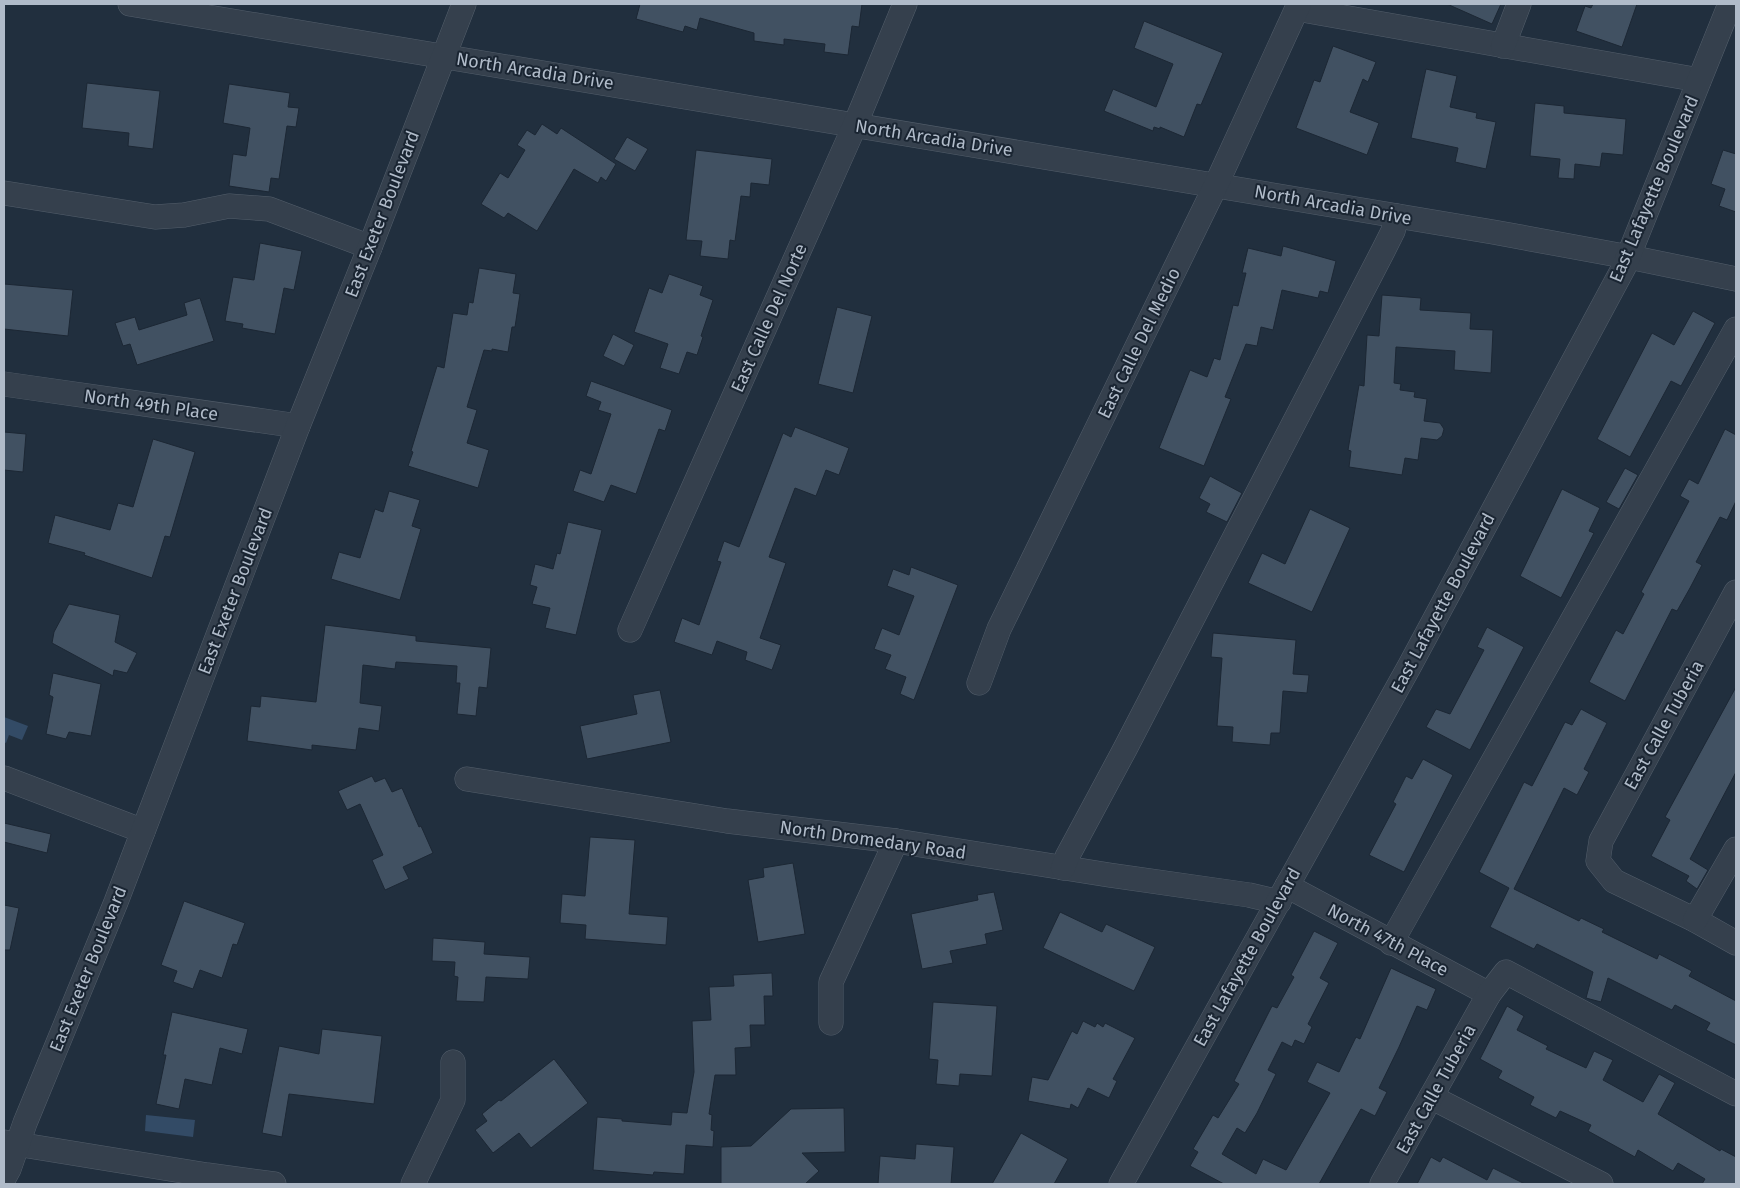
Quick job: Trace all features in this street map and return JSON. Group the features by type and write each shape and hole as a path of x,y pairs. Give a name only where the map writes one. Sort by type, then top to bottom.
{"street":[{"name":"North Arcadia Drive","path":"130,4 1216,185 1629,257 1736,279"},
{"name":"East Exeter Boulevard","path":"4,1178 9,1169 11,1143 25,1123 144,832 298,426 464,4"},
{"name":"East Calle Del Norte","path":"630,630 855,125 904,4"},
{"path":"1503,46 1519,4"},
{"name":"East Lafayette Boulevard","path":"1121,1184 1409,667 1629,257 1730,4"},
{"path":"1298,7 1503,46 1699,80"},
{"name":"East Calle Del Medio","path":"979,683 999,629 1216,185 1298,7"},
{"path":"4,193 155,218 184,215 229,206 269,209 370,247"},
{"path":"1063,868 1066,857 1138,724 1383,251 1393,231 1397,216"},
{"path":"1391,943 1736,329"},
{"name":"North 49th Place","path":"4,384 298,426"},
{"name":"East Calle Tuberia","path":"1695,920 1614,880 1598,861 1601,841 1736,592"},
{"path":"4,778 144,832"},
{"name":"North Dromedary Road","path":"467,780 727,821 896,841 1249,895 1283,894"},
{"path":"831,1022 830,982 896,841"},
{"path":"1736,849 1695,920 1736,943"},
{"name":"North 47th Place","path":"1283,894 1391,943 1489,994"},
{"name":"East Calle Tuberia","path":"1382,1184 1489,994 1506,972 1736,1094"},
{"path":"413,1184 453,1100 453,1062"},
{"path":"1431,1097 1601,1184"},
{"path":"11,1143 204,1180 274,1184"}],"water":[{"path":"4,717 28,726 22,740 9,735 6,743 4,742"},
{"path":"146,1115 195,1120 193,1137 145,1131"}],"building":[{"path":"640,4 862,4 859,27 852,26 848,55 824,52 825,44 784,39 784,45 754,41 754,33 700,18 697,30 685,26 683,32 636,19"},
{"path":"1447,4 1501,4 1492,24"},
{"path":"1593,4 1637,4 1622,47 1576,31 1585,6 1591,8"},
{"path":"1144,21 1223,53 1201,105 1197,104 1184,137 1160,127 1160,129 1154,127 1153,131 1104,111 1113,89 1156,107 1173,64 1134,48"},
{"path":"1333,46 1376,62 1368,82 1363,79 1350,112 1379,123 1367,155 1296,128 1314,80 1320,82"},
{"path":"1426,69 1457,76 1450,107 1477,113 1476,118 1496,122 1486,169 1455,162 1458,148 1411,138"},
{"path":"87,83 160,91 153,149 128,146 129,133 82,128"},
{"path":"229,84 290,93 288,107 299,108 296,127 287,126 279,179 271,178 269,192 229,186 233,154 246,156 250,128 223,123"},
{"path":"1535,103 1564,106 1564,113 1626,119 1623,155 1602,153 1600,167 1575,164 1574,179 1558,178 1560,159 1530,156"},
{"path":"542,124 557,134 561,128 616,164 606,181 601,177 598,183 574,169 537,231 508,213 504,218 481,204 500,173 508,178 525,150 517,145 527,130 535,135"},
{"path":"627,137 648,149 635,171 614,159"},
{"path":"696,150 772,159 769,185 751,183 750,197 741,196 735,241 730,240 728,259 700,256 702,241 686,240"},
{"path":"1723,150 1736,154 1736,212 1719,206 1725,189 1711,184"},
{"path":"260,243 302,251 294,290 284,288 275,334 242,328 243,324 225,321 233,277 254,280"},
{"path":"1283,246 1336,261 1328,293 1320,291 1318,298 1282,290 1273,330 1261,327 1257,346 1246,344 1225,397 1231,399 1204,466 1159,448 1190,370 1207,377 1214,358 1220,360 1233,305 1238,306 1246,273 1242,273 1248,248 1281,256"},
{"path":"479,268 516,274 513,293 520,294 515,327 512,327 508,352 492,349 492,351 484,350 467,407 477,410 467,443 489,450 478,488 408,466 437,366 444,368 453,313 467,315 469,302 473,303"},
{"path":"669,274 703,286 700,295 713,300 697,355 687,352 679,374 660,368 668,344 634,332 649,288 662,293"},
{"path":"4,284 73,290 68,336 4,329"},
{"path":"1382,295 1421,298 1420,310 1471,313 1470,329 1493,330 1491,373 1454,370 1455,351 1396,347 1394,383 1401,384 1400,390 1415,392 1414,397 1427,399 1424,421 1440,423 1444,429 1442,436 1437,440 1421,438 1418,460 1405,458 1402,475 1349,467 1351,451 1348,450 1359,385 1364,386 1367,335 1379,336"},
{"path":"200,298 214,341 137,365 130,344 123,346 115,323 135,317 139,330 187,315 184,303"},
{"path":"837,307 872,316 853,393 818,384"},
{"path":"1693,311 1715,323 1681,386 1671,381 1630,457 1597,439 1652,333 1674,345"},
{"path":"613,334 634,345 624,366 603,356"},
{"path":"591,381 672,410 665,431 659,429 636,494 611,485 604,502 573,491 580,470 591,474 611,414 598,410 601,402 586,396"},
{"path":"795,427 849,448 839,475 826,470 816,496 795,488 769,557 786,563 760,638 781,645 772,670 745,660 747,652 717,641 712,655 674,642 682,618 699,625 721,562 717,561 724,541 739,547 783,433 791,437"},
{"path":"1725,429 1736,435 1736,501 1727,520 1720,517 1696,562 1702,565 1677,611 1672,609 1625,701 1589,682 1616,630 1623,634 1644,594 1641,592 1689,501 1680,496 1689,479 1698,484"},
{"path":"4,432 26,434 23,472 4,470"},
{"path":"153,439 195,452 170,537 165,536 152,578 84,555 85,553 48,543 55,515 110,530 118,503 133,507"},
{"path":"1625,468 1638,475 1619,509 1606,502"},
{"path":"1210,476 1242,493 1227,522 1206,512 1210,504 1199,498"},
{"path":"1562,489 1600,508 1589,531 1594,533 1561,598 1520,576"},
{"path":"389,491 420,500 412,526 421,529 400,600 331,579 339,552 360,558 375,509 383,512"},
{"path":"1310,509 1350,528 1312,612 1248,583 1262,553 1285,564"},
{"path":"568,522 602,530 576,635 545,628 550,608 532,604 537,587 530,585 535,564 553,569 557,553 560,554"},
{"path":"911,567 958,585 914,700 900,694 906,677 885,669 891,655 874,649 882,628 899,635 914,596 887,586 893,569 909,575"},
{"path":"69,604 120,615 115,642 137,653 127,673 114,670 113,676 52,643 54,632"},
{"path":"325,625 416,636 416,641 491,648 487,688 479,687 476,716 457,714 460,683 456,683 457,666 396,662 395,669 363,665 360,703 382,706 379,731 359,728 356,750 312,745 312,750 247,741 251,706 260,707 261,696 316,702"},
{"path":"1487,627 1524,647 1470,750 1426,727 1436,709 1450,714 1484,650 1477,647"},
{"path":"1213,633 1296,640 1293,674 1309,675 1307,693 1283,691 1280,733 1271,733 1270,745 1232,742 1233,727 1217,726 1222,658 1211,657"},
{"path":"53,673 101,684 91,736 69,732 66,739 46,734 53,697 49,695"},
{"path":"1736,687 1736,772 1690,859 1708,870 1697,889 1686,881 1689,876 1651,856 1670,820 1665,817"},
{"path":"660,690 671,742 587,759 580,726 637,714 633,695"},
{"path":"1581,709 1607,723 1584,769 1589,772 1577,795 1564,788 1514,889 1579,921 1581,918 1604,929 1602,932 1657,959 1659,954 1692,971 1689,976 1736,1001 1736,1045 1706,1030 1710,1023 1675,1005 1672,1010 1608,978 1601,1002 1586,998 1593,972 1537,944 1534,949 1490,927 1509,888 1479,872 1524,782 1532,786 1565,722 1572,725"},
{"path":"1423,759 1453,775 1404,872 1369,855 1396,804 1393,802 1406,776 1412,779"},
{"path":"372,776 375,782 385,778 392,792 402,788 433,853 403,867 409,879 385,890 372,860 383,855 360,804 347,810 338,791"},
{"path":"4,823 51,834 47,853 4,842"},
{"path":"590,837 635,840 629,914 668,917 666,945 585,939 586,925 560,923 562,894 585,896"},
{"path":"793,863 805,934 758,942 748,880 764,877 763,868"},
{"path":"994,892 1003,930 985,934 987,944 950,951 953,963 922,969 911,914 978,900 977,895"},
{"path":"184,901 245,923 237,945 233,944 222,978 200,970 193,989 173,982 177,971 161,965"},
{"path":"4,905 19,908 10,950 4,950"},
{"path":"1060,912 1102,932 1106,924 1155,947 1134,991 1043,948"},
{"path":"1314,931 1338,943 1320,978 1329,983 1308,1024 1312,1027 1304,1044 1295,1040 1292,1047 1282,1042 1268,1070 1276,1074 1257,1113 1245,1133 1237,1128 1222,1154 1256,1174 1263,1159 1286,1170 1330,1093 1307,1082 1317,1062 1339,1072 1356,1037 1360,1039 1391,968 1436,989 1427,1010 1417,1006 1379,1088 1387,1092 1375,1116 1361,1109 1319,1184 1224,1184 1190,1166 1198,1152 1193,1149 1213,1115 1218,1118 1239,1084 1234,1081 1272,1006 1277,1008 1294,977 1291,975"},
{"path":"433,938 485,942 484,954 530,957 528,979 486,977 484,1002 456,1001 458,977 454,976 455,962 432,961"},
{"path":"772,973 773,996 764,996 765,1025 750,1025 751,1047 735,1048 736,1075 715,1075 709,1114 712,1115 711,1130 714,1131 713,1147 686,1145 684,1174 654,1172 653,1175 593,1170 597,1117 671,1125 672,1112 687,1113 694,1072 692,1021 711,1020 709,987 734,986 733,975"},
{"path":"933,1002 997,1006 992,1076 960,1074 959,1086 936,1084 938,1060 929,1059"},
{"path":"1507,1006 1524,1016 1517,1030 1548,1046 1546,1049 1586,1068 1594,1051 1613,1060 1603,1080 1643,1102 1659,1074 1675,1083 1658,1114 1720,1151 1721,1149 1736,1157 1736,1184 1702,1184 1705,1179 1678,1163 1673,1171 1638,1150 1635,1157 1588,1131 1591,1125 1560,1111 1556,1118 1530,1105 1534,1097 1498,1078 1502,1071 1480,1059"},
{"path":"172,1012 248,1029 242,1054 220,1048 212,1085 185,1079 179,1109 156,1104"},
{"path":"1083,1021 1095,1027 1097,1023 1103,1027 1105,1023 1135,1038 1113,1079 1117,1081 1109,1098 1088,1088 1078,1108 1071,1104 1070,1109 1028,1101 1032,1077 1048,1080 1072,1031 1077,1034"},
{"path":"322,1029 382,1036 374,1104 289,1094 282,1137 262,1133 279,1046 319,1054"},
{"path":"554,1059 588,1103 531,1148 519,1133 493,1153 475,1130 487,1121 482,1114"},
{"path":"844,1108 845,1152 802,1153 819,1171 805,1184 721,1184 721,1147 751,1146 791,1109"},
{"path":"1021,1133 1068,1159 1054,1184 992,1184"},
{"path":"916,1144 954,1147 951,1184 878,1184 880,1156 915,1159"},
{"path":"1431,1157 1440,1162 1443,1157 1487,1180 1493,1168 1525,1184 1417,1184"}]}
